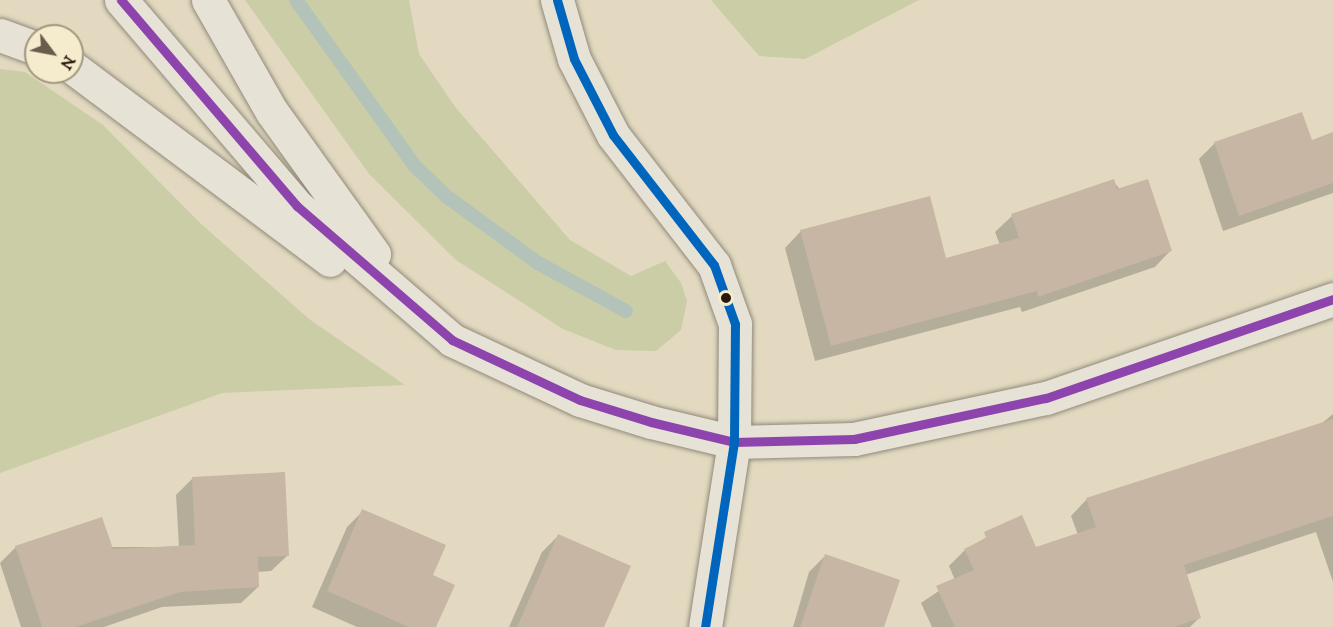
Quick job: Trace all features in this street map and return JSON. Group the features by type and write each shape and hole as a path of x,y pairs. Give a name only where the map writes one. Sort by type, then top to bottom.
{"main road":[{"path":"121,0 297,206 452,340"},
{"path":"208,0 315,177 356,233 452,340"},
{"path":"557,0 574,59 612,135 714,265 735,324 734,442 705,627"},
{"path":"0,34 24,43"},
{"path":"84,76 283,227 452,340 580,400 734,442 854,439 1046,398 1333,299"}],"green space":[{"path":"245,0 409,0 419,54 456,108 570,240 631,276 665,261 681,283 687,301 681,330 656,351 616,350 563,329 456,260 369,174"},
{"path":"711,0 919,0 805,59 759,56"},
{"path":"0,69 24,72 24,84 43,84 103,125 200,223 309,319 405,385 222,393 0,473"}],"building":[{"path":"1302,112 1312,140 1333,132 1333,183 1239,216 1214,142"},
{"path":"1114,179 1117,189 1148,179 1172,251 1038,297 1037,291 831,346 800,230 930,196 946,258 1019,238 1011,214"},
{"path":"1333,419 1333,516 1184,565 1201,618 1174,627 955,627 936,586 974,570 964,549 986,538 984,532 1022,515 1036,547 1096,527 1086,498"},
{"path":"285,472 289,556 258,557 259,587 180,592 76,627 42,627 15,546 102,517 113,549 195,545 192,477"},
{"path":"362,509 446,545 433,575 455,585 436,627 409,627 327,591"},
{"path":"558,534 631,566 604,627 517,627"},
{"path":"825,554 900,580 884,627 800,627"}],"waterway":[{"path":"296,0 415,166 446,196 538,263 626,311"}],"transit line":[{"path":"121,0 297,206 452,340 580,400 651,422 734,442 854,439 1046,398 1333,299"},
{"path":"557,0 574,59 613,135 714,265 735,324 734,442 705,627"}]}
